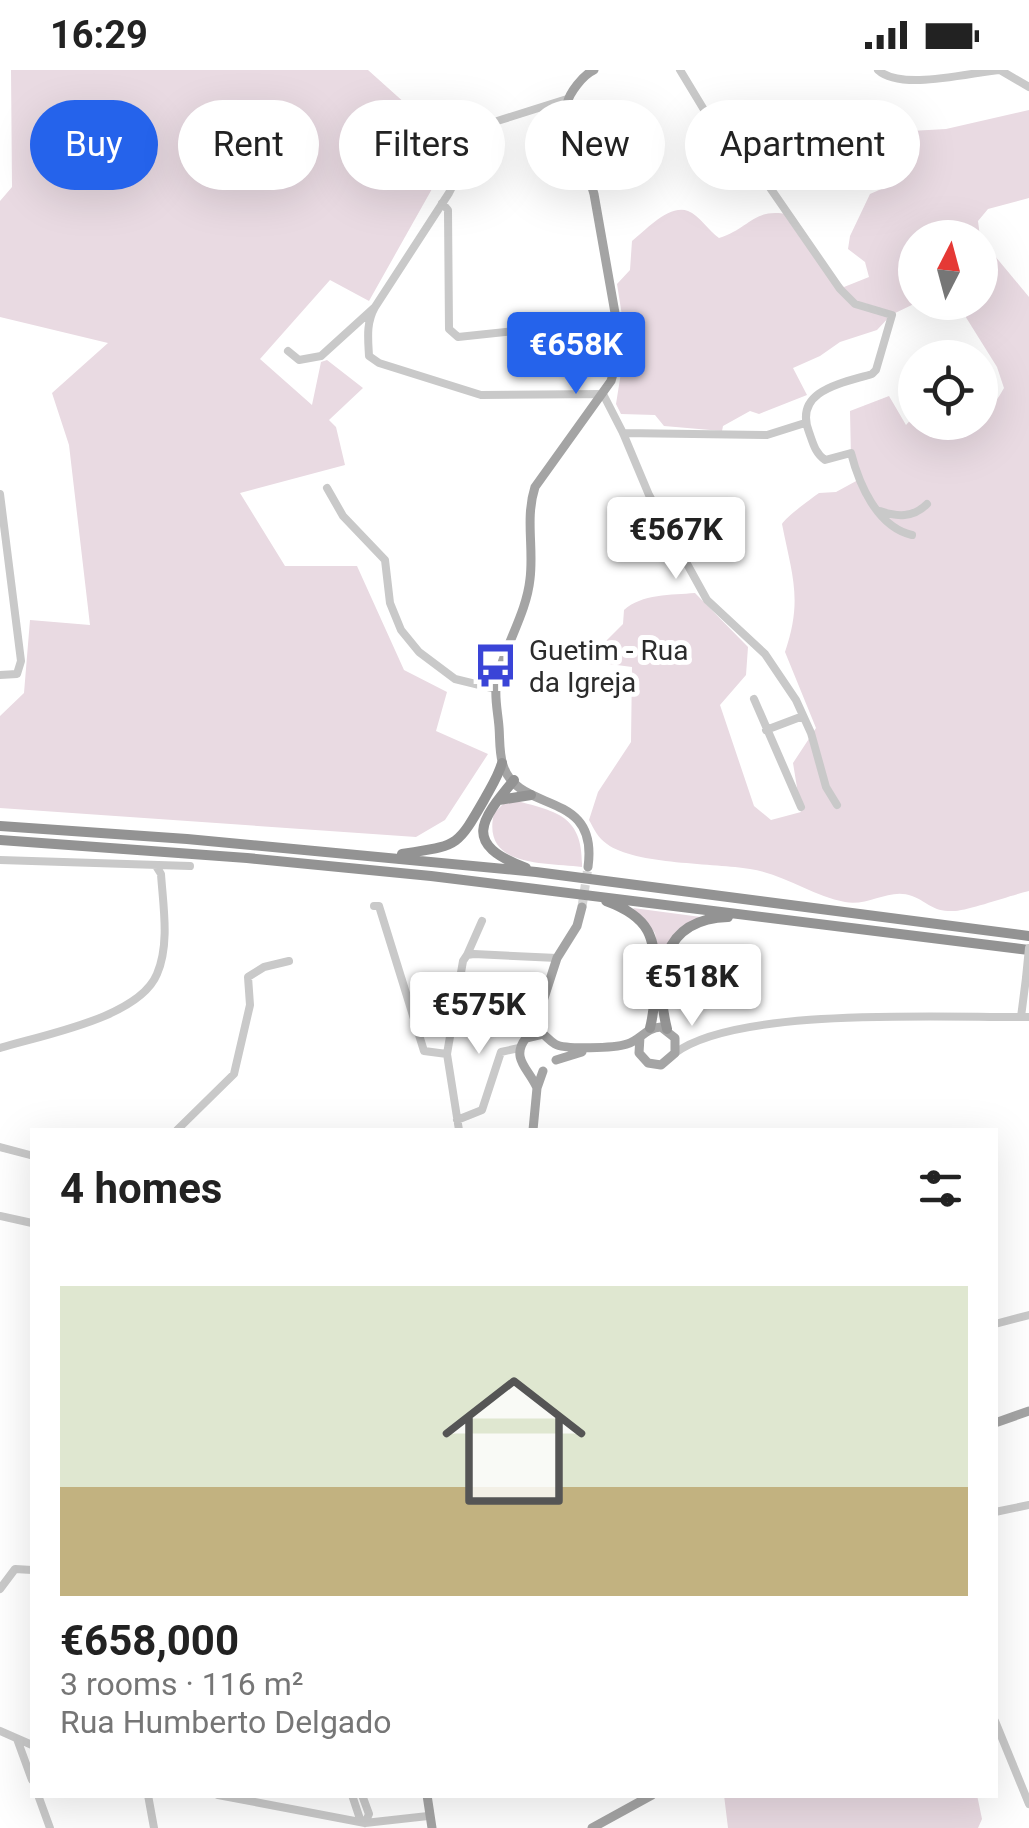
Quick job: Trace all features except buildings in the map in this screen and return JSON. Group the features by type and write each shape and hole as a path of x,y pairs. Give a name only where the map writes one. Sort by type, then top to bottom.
{"highway":[{"path":"502,763 485,816 487,845 499,857 536,872"},
{"path":"386,857 453,844 490,799 514,780"},
{"path":"490,799 530,795"},
{"path":"0,826 536,872 1029,936"},
{"path":"0,840 247,858 1029,949"},
{"path":"591,896 633,913 651,936 656,956 655,1010 645,1032"},
{"path":"671,1034 662,1010 662,976 675,937 690,925 712,918 747,917"}],"main road":[{"path":"588,867 587,843 569,810 530,795 502,763 496,688 530,581 530,504 535,488 611,381 621,348 594,194 568,99 590,71"},
{"path":"499,726 514,780"},
{"path":"537,1088 519,1058 519,1048 532,1035 558,958 577,926 582,907"},
{"path":"543,1002 556,1060"},
{"path":"639,1053 645,1032"},
{"path":"532,1035 572,1047 621,1045 645,1032 671,1034 675,1052 661,1065 648,1063 639,1053 626,1050 576,1052 556,1060 543,1072 537,1088 533,1128"},
{"path":"528,1070 543,1072"},
{"path":"998,1423 1029,1411"},
{"path":"428,1798 432,1828"},
{"path":"592,1828 647,1798"}],"street":[{"path":"680,70 706,114 746,153 840,289 856,304 892,315 876,370 821,389 814,395 806,423 818,456 825,460 851,453 859,482 880,511 898,532 912,535"},
{"path":"878,70 887,78 904,81 999,70 1029,88"},
{"path":"568,99 494,122 468,156 370,317 369,356 379,363 482,395 603,394 649,495 707,600 777,668 804,716 826,787 836,805"},
{"path":"442,203 448,210 449,330 458,337 618,320"},
{"path":"288,351 299,360 320,356 376,308"},
{"path":"624,433 767,435 806,423"},
{"path":"327,488 343,516 385,560 390,603 402,630 419,652 455,679 496,688"},
{"path":"0,494 22,660 17,674 0,675"},
{"path":"880,511 908,515 927,504"},
{"path":"754,699 801,807"},
{"path":"766,730 804,716"},
{"path":"0,860 190,866"},
{"path":"0,1048 100,1017 126,1006 146,990 157,976 163,952 161,874 156,866"},
{"path":"374,906 379,906 424,1051 447,1054"},
{"path":"459,1128 447,1054 466,955 482,921"},
{"path":"675,1052 698,1039 795,1020 1025,1017 1029,949"},
{"path":"466,955 558,958"},
{"path":"179,1128 234,1074 250,1005 248,977 264,967 289,961"},
{"path":"671,1034 698,1039"},
{"path":"458,1120 482,1110 501,1052 519,1048"},
{"path":"0,1147 30,1154"},
{"path":"0,1216 30,1223"},
{"path":"998,1323 1029,1315"},
{"path":"998,1511 1029,1505"},
{"path":"0,1588 15,1568 30,1570"},
{"path":"998,1728 1029,1804"},
{"path":"0,1731 30,1744"},
{"path":"18,1738 30,1774"},
{"path":"39,1798 50,1828"},
{"path":"149,1798 154,1828"},
{"path":"234,1798 363,1823 428,1816"},
{"path":"353,1798 363,1823"},
{"path":"363,1798 368,1814 363,1823"}],"shaded area":[{"path":"11,70 368,70 401,100 339,100 339,190 431,190 369,301 330,280 260,359 312,405 321,362 327,360 363,388 329,420 336,427 345,465 240,493 285,566 357,566 404,670 447,692 436,731 488,754 445,820 416,837 0,808 0,716 24,693 30,620 90,625 69,445 52,393 108,343 0,317 0,201 12,187"},
{"path":"1029,110 1029,198 988,209 979,220 898,220 898,312 877,330 840,342 793,368 807,395 759,414 750,411 723,426 722,431 664,426 655,415 621,414 616,404 626,341 617,284 630,270 632,241 673,211 688,211 719,238 769,213 791,215 844,287 869,277 865,262 848,249 870,194 879,190 920,190 920,130 946,129"},
{"path":"998,260 1029,297 1029,891 955,911 936,909 904,894 845,902 762,872 656,860 607,844 589,820 598,792 631,742 632,667 594,662 597,650 623,624 624,610 657,596 695,593 748,647 746,675 720,705 754,806 771,820 801,812 793,763 816,728 785,652 795,602 782,524 819,493 836,492 858,480 851,458 850,411 889,396 898,411 898,440 998,440 998,398 1004,388 998,370 998,340 980,340 968,320 998,320"},
{"path":"517,801 566,819 578,837 582,867 519,859 497,844 494,813 504,803"},
{"path":"633,908 701,917 673,936 660,966 655,933"},
{"path":"724,1798 978,1798 982,1819 978,1828 728,1828"}],"tunnel":[{"path":"582,907 588,867"}],"place":[{"name":"Guetim - Rua da Igreja","path":"496,666"}]}
